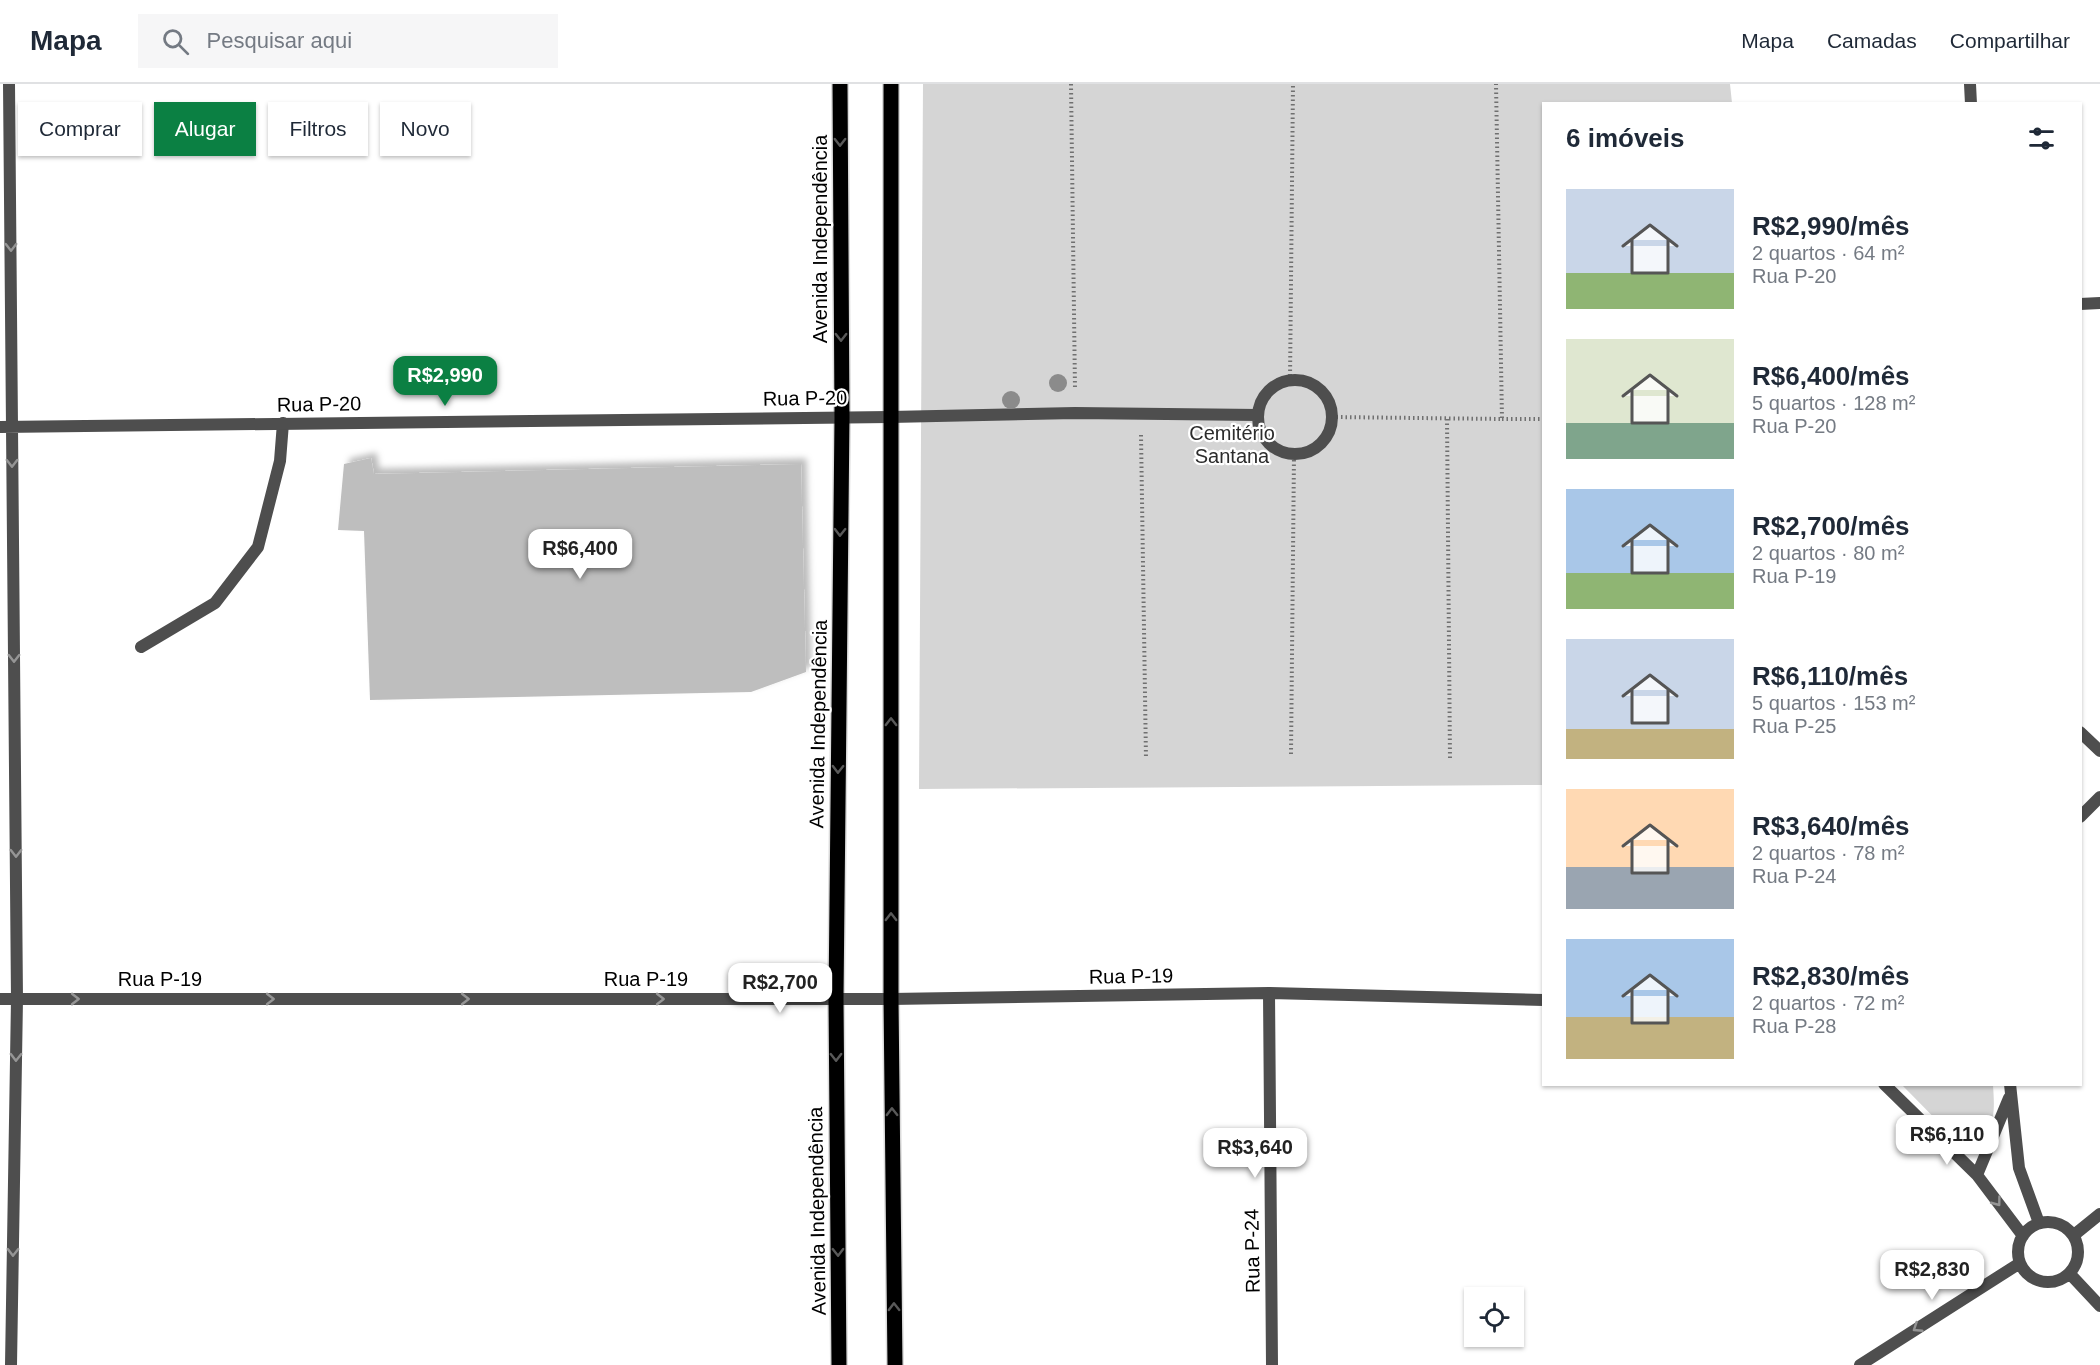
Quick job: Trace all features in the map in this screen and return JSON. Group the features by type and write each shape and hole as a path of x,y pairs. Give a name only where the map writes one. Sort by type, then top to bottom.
{"main road":[{"name":"Avenida Independência","path":"839,1365 836,999 842,417 840,84"},
{"path":"891,84 891,999 895,1365"}],"street":[{"path":"9,84 6,427 17,999 11,1365"},
{"path":"1970,84 1971,102"},
{"path":"2082,304 2100,303"},
{"path":"1290,380 1303,380 1319,389 1330,405 1332,417 1330,429 1316,448 1294,454 1282,452 1272,446 1264,437 1259,426 1258,415 1261,402 1268,391 1290,380"},
{"name":"Rua P-20","path":"6,427 1075,413 1258,415"},
{"path":"141,647 215,603 258,547 280,461 283,423"},
{"path":"2082,734 2100,751"},
{"path":"2082,815 2100,797"},
{"name":"Rua P-19","path":"0,999 891,999 1269,993 1542,999"},
{"name":"Rua P-24","path":"1269,993 1272,1365"},
{"path":"1886,1086 1977,1175 2023,1236"},
{"path":"1977,1175 2010,1089"},
{"path":"2010,1089 2019,1168 2039,1223"},
{"path":"2074,1235 2100,1214"},
{"path":"2039,1223 2062,1224 2074,1235 2079,1251 2078,1260 2070,1274 2055,1282 2046,1283 2030,1276 2020,1263 2018,1253 2023,1236 2039,1223"},
{"path":"1860,1365 2020,1263"},
{"path":"2070,1274 2100,1306"}],"path":[{"path":"1071,84 1075,413"},
{"path":"1290,380 1293,84"},
{"path":"1496,84 1502,419"},
{"path":"1141,414 1146,759"},
{"path":"1332,417 1542,419"},
{"path":"1447,419 1450,759"},
{"path":"1291,754 1294,454"}],"green space":[{"name":"Cemitério Santana","path":"923,84 1730,84 1732,102 1542,102 1542,785 919,789"},
{"path":"1903,1086 1993,1086 1994,1106 1988,1130 1983,1137 1965,1149"}],"building":[{"path":"371,458 374,474 801,464 806,672 751,692 370,700 364,531 338,530 344,464"}]}
